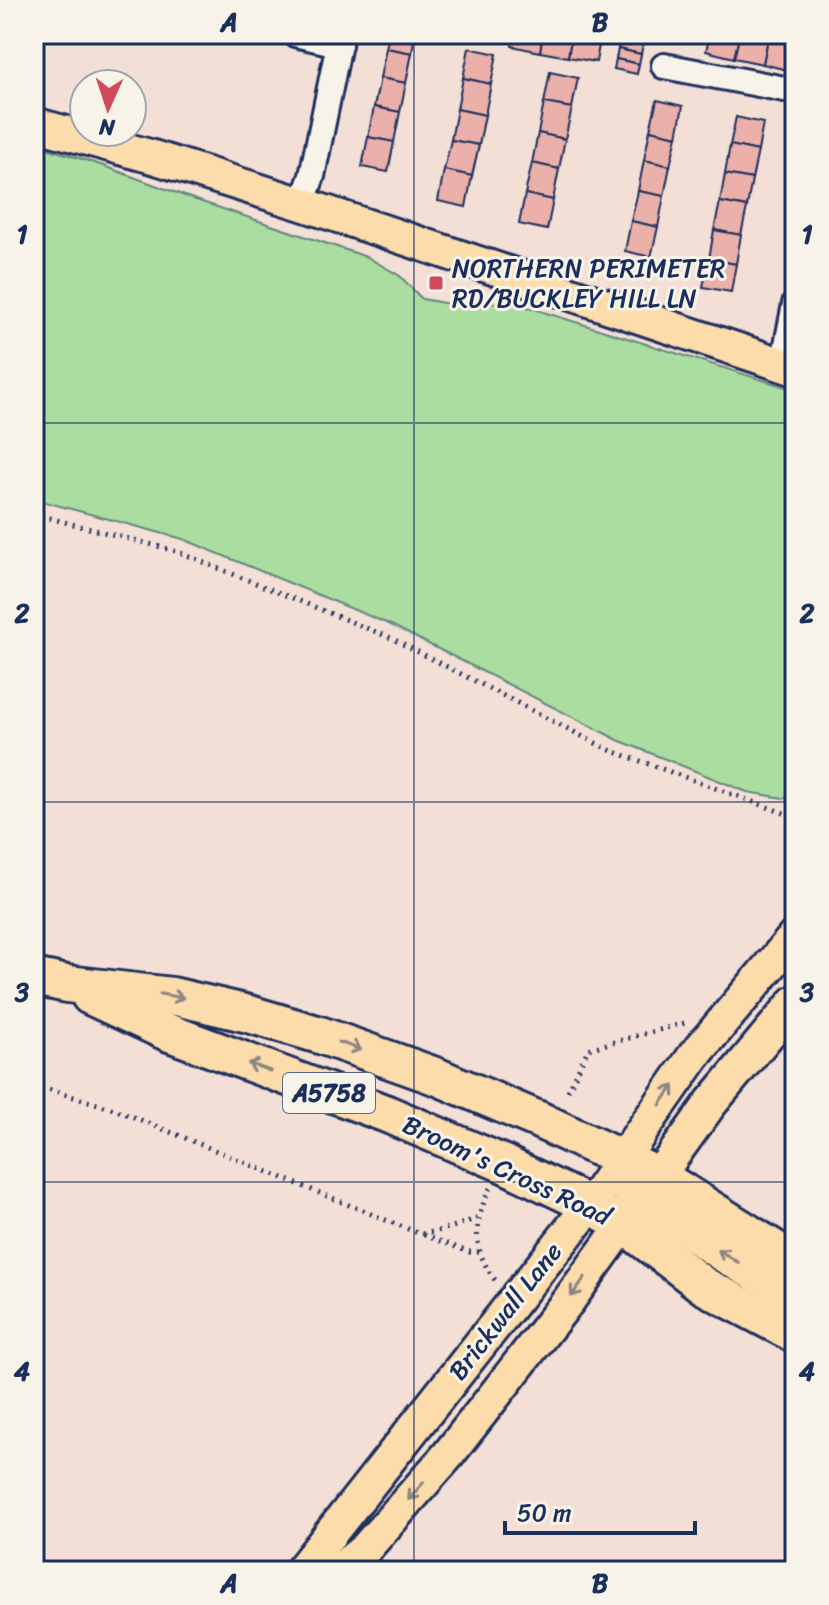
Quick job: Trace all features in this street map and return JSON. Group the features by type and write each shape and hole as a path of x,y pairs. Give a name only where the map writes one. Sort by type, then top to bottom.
{"highway":[{"name":"Broom's Cross Road","path":"50,980 172,996 320,1035 438,1077 622,1158 641,1199 704,1286 795,1334"},
{"name":"Broom's Cross Road","path":"50,980 167,1032 387,1114 590,1205 641,1199 795,1262"},
{"path":"641,1199 795,1296"}],"main road":[{"path":"34,124 153,157 302,204 789,367"},
{"name":"Brickwall Lane","path":"301,1571 590,1205 694,1056 795,936"},
{"name":"Brickwall Lane","path":"338,1571 366,1548 448,1455 569,1300 722,1088 795,1002"}],"street":[{"path":"295,34 340,39 312,176 302,204"},
{"path":"664,66 795,91"},
{"path":"789,367 795,304"}],"path":[{"path":"34,514 176,551 391,638 607,749 795,817"},
{"path":"568,1091 588,1049 691,1021"},
{"path":"34,1085 114,1109 420,1234 469,1252 480,1252"},
{"path":"491,1187 478,1217 478,1241 480,1252 499,1284"},
{"path":"420,1234 441,1231 478,1217"}],"green space":[{"path":"34,144 367,257 400,276 422,299 466,307 508,301 795,390 795,800 747,792 618,740 391,625 183,539 34,499"}],"building":[{"path":"389,34 415,34 412,53 386,48"},
{"path":"514,34 543,34 540,52 512,46"},
{"path":"543,34 572,34 568,57 540,52"},
{"path":"572,34 601,34 596,62 568,57"},
{"path":"621,34 645,34 643,44 620,39"},
{"path":"710,34 740,34 734,58 706,51"},
{"path":"740,34 769,34 763,64 734,58"},
{"path":"769,34 795,39 791,71 763,64"},
{"path":"620,39 643,44 641,54 618,49"},
{"path":"386,48 412,53 406,83 380,78"},
{"path":"469,48 497,54 491,84 463,78"},
{"path":"618,49 641,54 639,64 616,59"},
{"path":"616,59 639,64 637,74 614,69"},
{"path":"550,72 578,78 572,108 544,103"},
{"path":"380,78 406,83 400,112 374,107"},
{"path":"463,78 491,84 485,115 457,109"},
{"path":"657,100 683,106 677,136 650,130"},
{"path":"544,103 572,108 565,139 538,133"},
{"path":"374,107 400,112 394,142 368,137"},
{"path":"457,109 485,115 479,145 451,140"},
{"path":"736,117 763,123 758,151 730,145"},
{"path":"650,130 677,136 670,166 644,160"},
{"path":"538,133 565,139 559,169 532,163"},
{"path":"368,137 394,142 388,172 362,167"},
{"path":"451,140 479,145 472,176 444,170"},
{"path":"730,145 758,151 752,179 725,174"},
{"path":"644,160 670,166 664,196 638,191"},
{"path":"532,163 559,169 553,200 525,194"},
{"path":"444,170 472,176 466,207 438,201"},
{"path":"725,174 752,179 747,207 720,202"},
{"path":"638,191 664,196 658,227 631,221"},
{"path":"525,194 553,200 547,230 519,224"},
{"path":"720,202 747,207 741,235 714,230"},
{"path":"631,221 658,227 651,257 625,251"},
{"path":"714,230 741,235 736,264 709,259"},
{"path":"709,259 736,264 731,292 703,287"}],"place":[{"name":"NORTHERN PERIMETER RD/BUCKLEY HILL LN","path":"436,283"}]}
